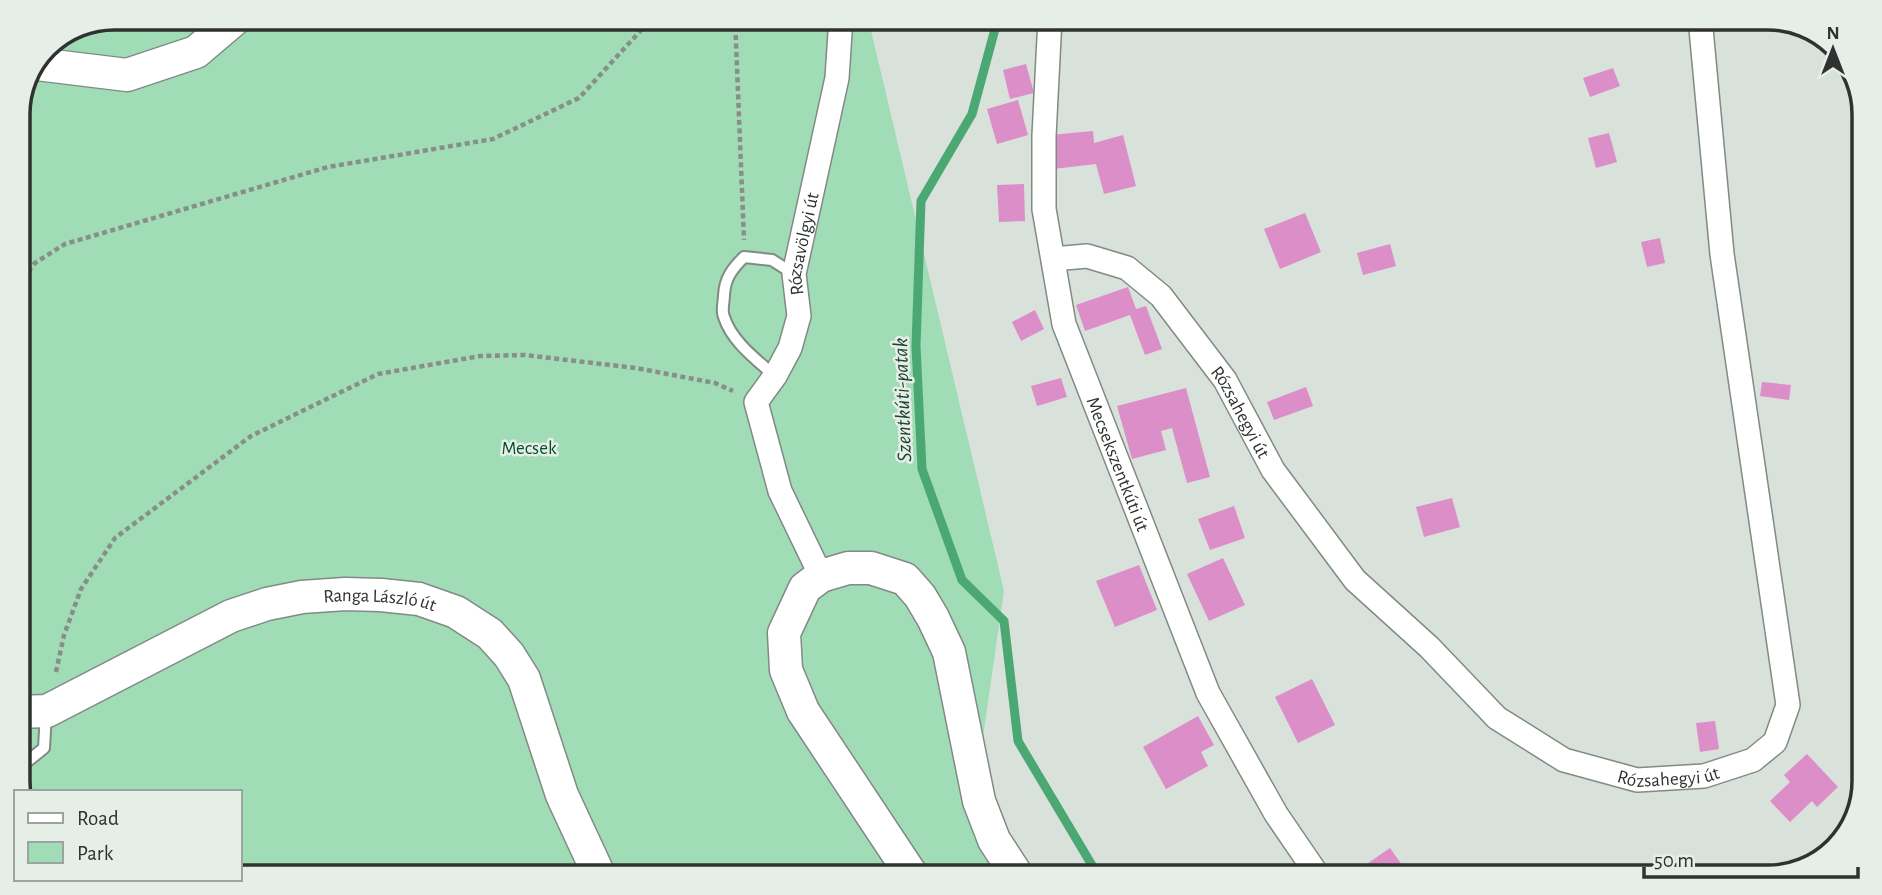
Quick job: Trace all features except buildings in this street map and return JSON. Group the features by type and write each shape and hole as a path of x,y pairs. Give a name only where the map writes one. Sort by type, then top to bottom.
{"main road":[{"path":"46,65 127,75 196,52 222,30"},
{"path":"905,865 803,711 786,670 784,633 805,588 821,576 848,568 872,568 905,579 920,596 949,652 979,801 995,840 1011,865"},
{"name":"Ranga László út","path":"32,711 230,616 267,604 302,597 345,594 419,599 456,612 490,634 524,678 562,795 594,865"}],"street":[{"name":"Rózsavölgyi út","path":"756,401 775,376 790,348 799,316 793,274 837,78 840,30"},
{"name":"Mecsekszentkúti út","path":"1049,30 1044,136 1044,209 1064,324 1208,693 1276,814 1311,865"},
{"name":"Rózsahegyi út","path":"1053,259 1087,256 1127,268 1161,296 1225,380 1273,470 1355,580 1429,647 1497,718 1564,760 1637,780 1704,776 1753,760 1775,742 1788,705 1722,254 1701,30"},
{"path":"756,401 780,491 821,576"}],"lane":[{"path":"775,376 733,335 723,316 724,289 730,270 744,257 772,260 793,274"},
{"path":"30,759 44,748 32,711"}],"path":[{"path":"30,268 34,262 65,244 328,167 493,139 579,99 641,30"},
{"path":"735,30 744,257"},
{"path":"32,711 80,589 116,538 251,436 378,374 480,356 525,355 636,368 715,383 756,401"}],"green space":[{"name":"Mecsek","path":"113,30 871,30 1004,591 972,813 1027,865 242,865 242,790 30,790 30,108 36,81 54,54 81,36"}],"waterway":[{"name":"Szentkúti-patak","path":"995,30 972,114 921,201 916,346 922,469 962,580 1004,621 1018,741 1092,865"}]}
